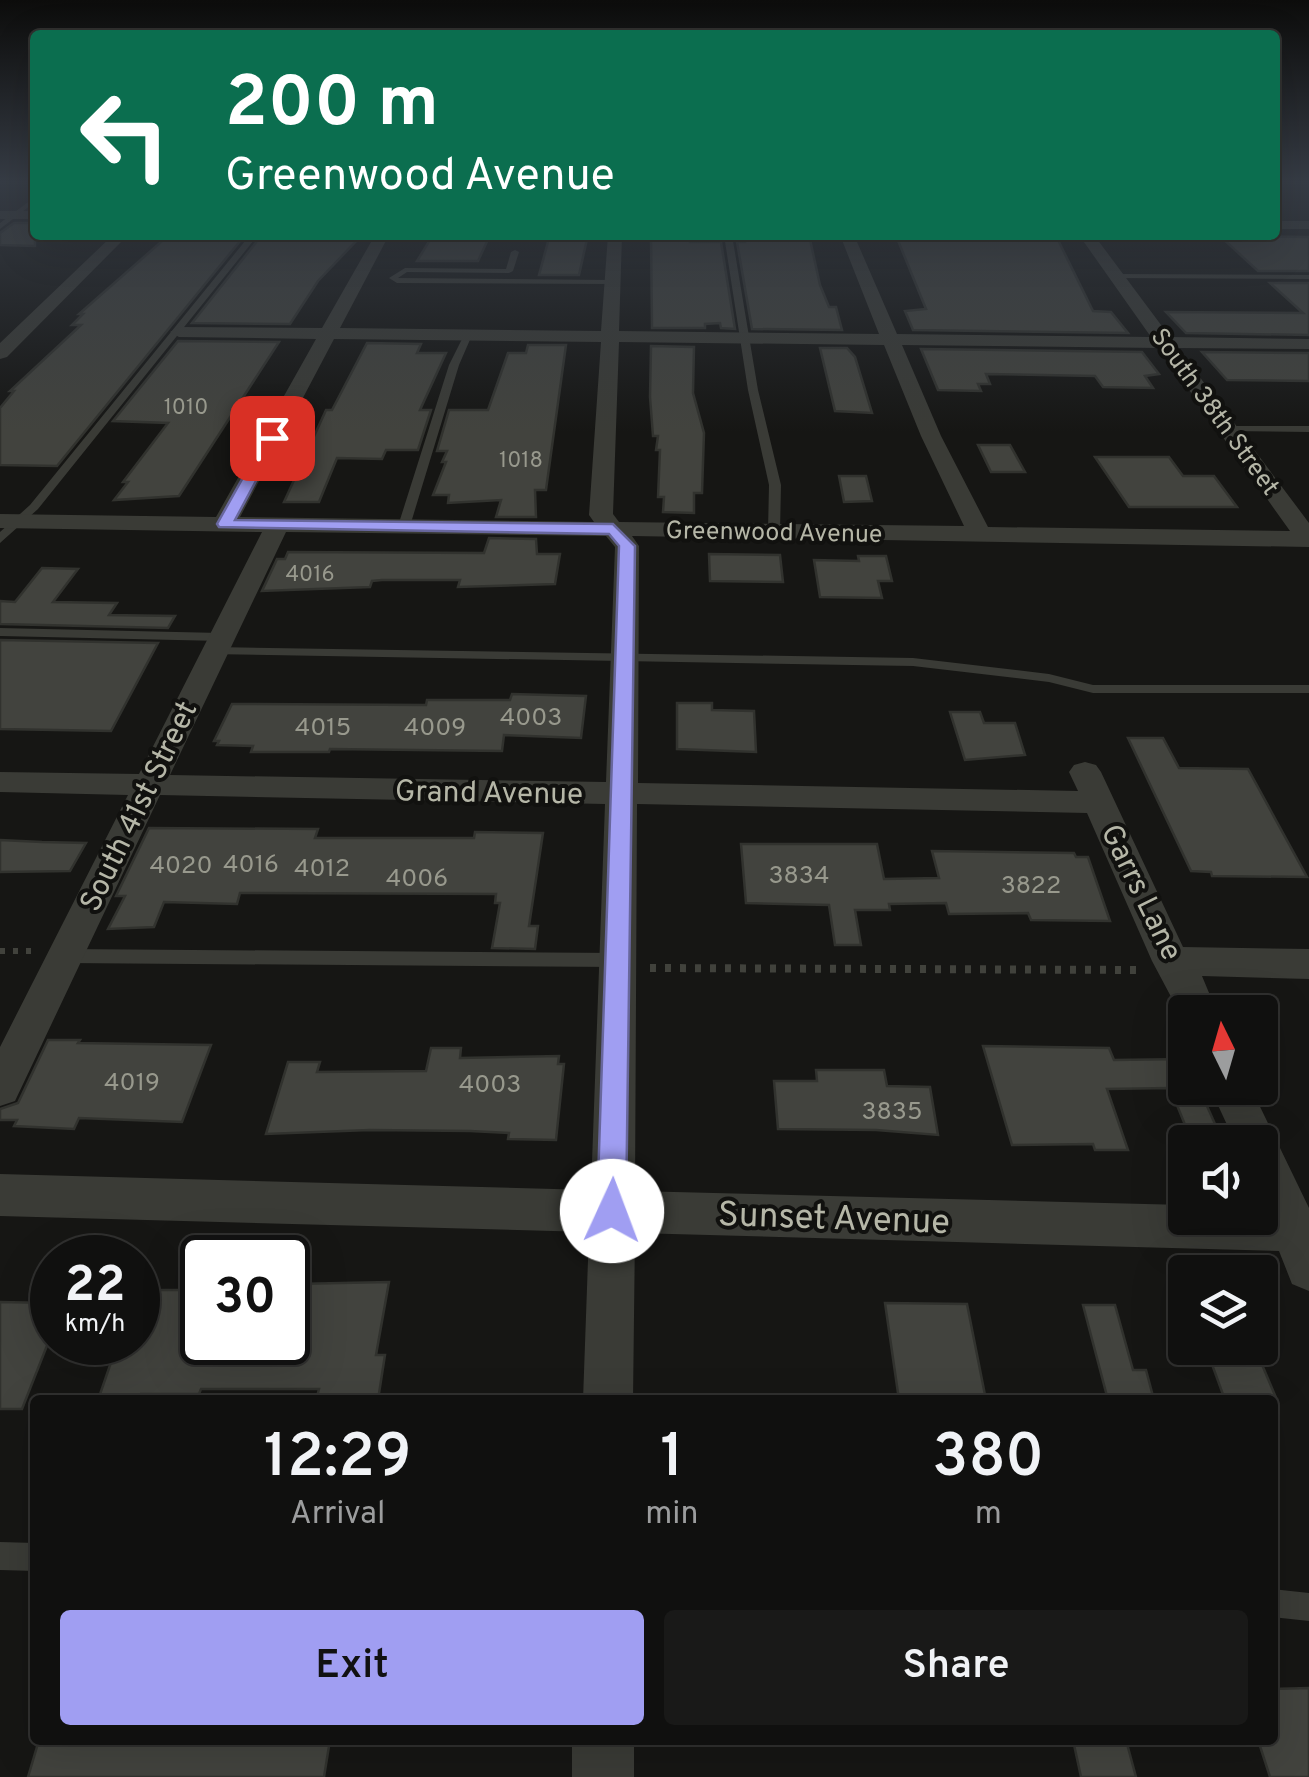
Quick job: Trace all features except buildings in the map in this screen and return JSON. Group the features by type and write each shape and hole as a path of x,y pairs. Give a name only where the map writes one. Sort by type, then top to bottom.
{"street":[{"path":"0,354 90,266"},
{"path":"224,524 365,266"},
{"path":"608,1395 627,546 601,515 613,266"},
{"path":"860,266 931,436 980,534"},
{"name":"South 38th Street","path":"1109,266 1308,539"},
{"path":"178,332 1309,344"},
{"name":"Greenwood Avenue","path":"5,527 224,524 1308,539"},
{"name":"South 41st Street","path":"0,1088 276,525"},
{"name":"Grand Avenue","path":"0,782 623,794 1092,787"},
{"name":"Garrs Lane","path":"1092,787 1190,995"},
{"path":"1175,965 1309,964"},
{"path":"1278,1189 1304,1242"},
{"name":"Sunset Avenue","path":"0,1196 612,1211 1304,1242"},
{"path":"602,1777 603,1745"}],"lane":[{"path":"5,527 34,507 230,266"},
{"path":"511,266 509,271 406,270 393,278 397,282 612,282"},
{"path":"733,266 775,485 774,531"},
{"path":"1116,276 1309,278"},
{"path":"404,526 454,366 468,336"},
{"path":"1228,428 1309,429"},
{"path":"0,632 625,659 913,662 1048,678 1093,688 1309,689"},
{"path":"65,956 619,964"},
{"path":"0,1556 30,1557"},
{"path":"1278,1604 1309,1607"}],"path":[{"path":"619,964 1175,965"}],"route":[{"path":"272,438 224,524 613,529 627,546 612,1211"}]}
